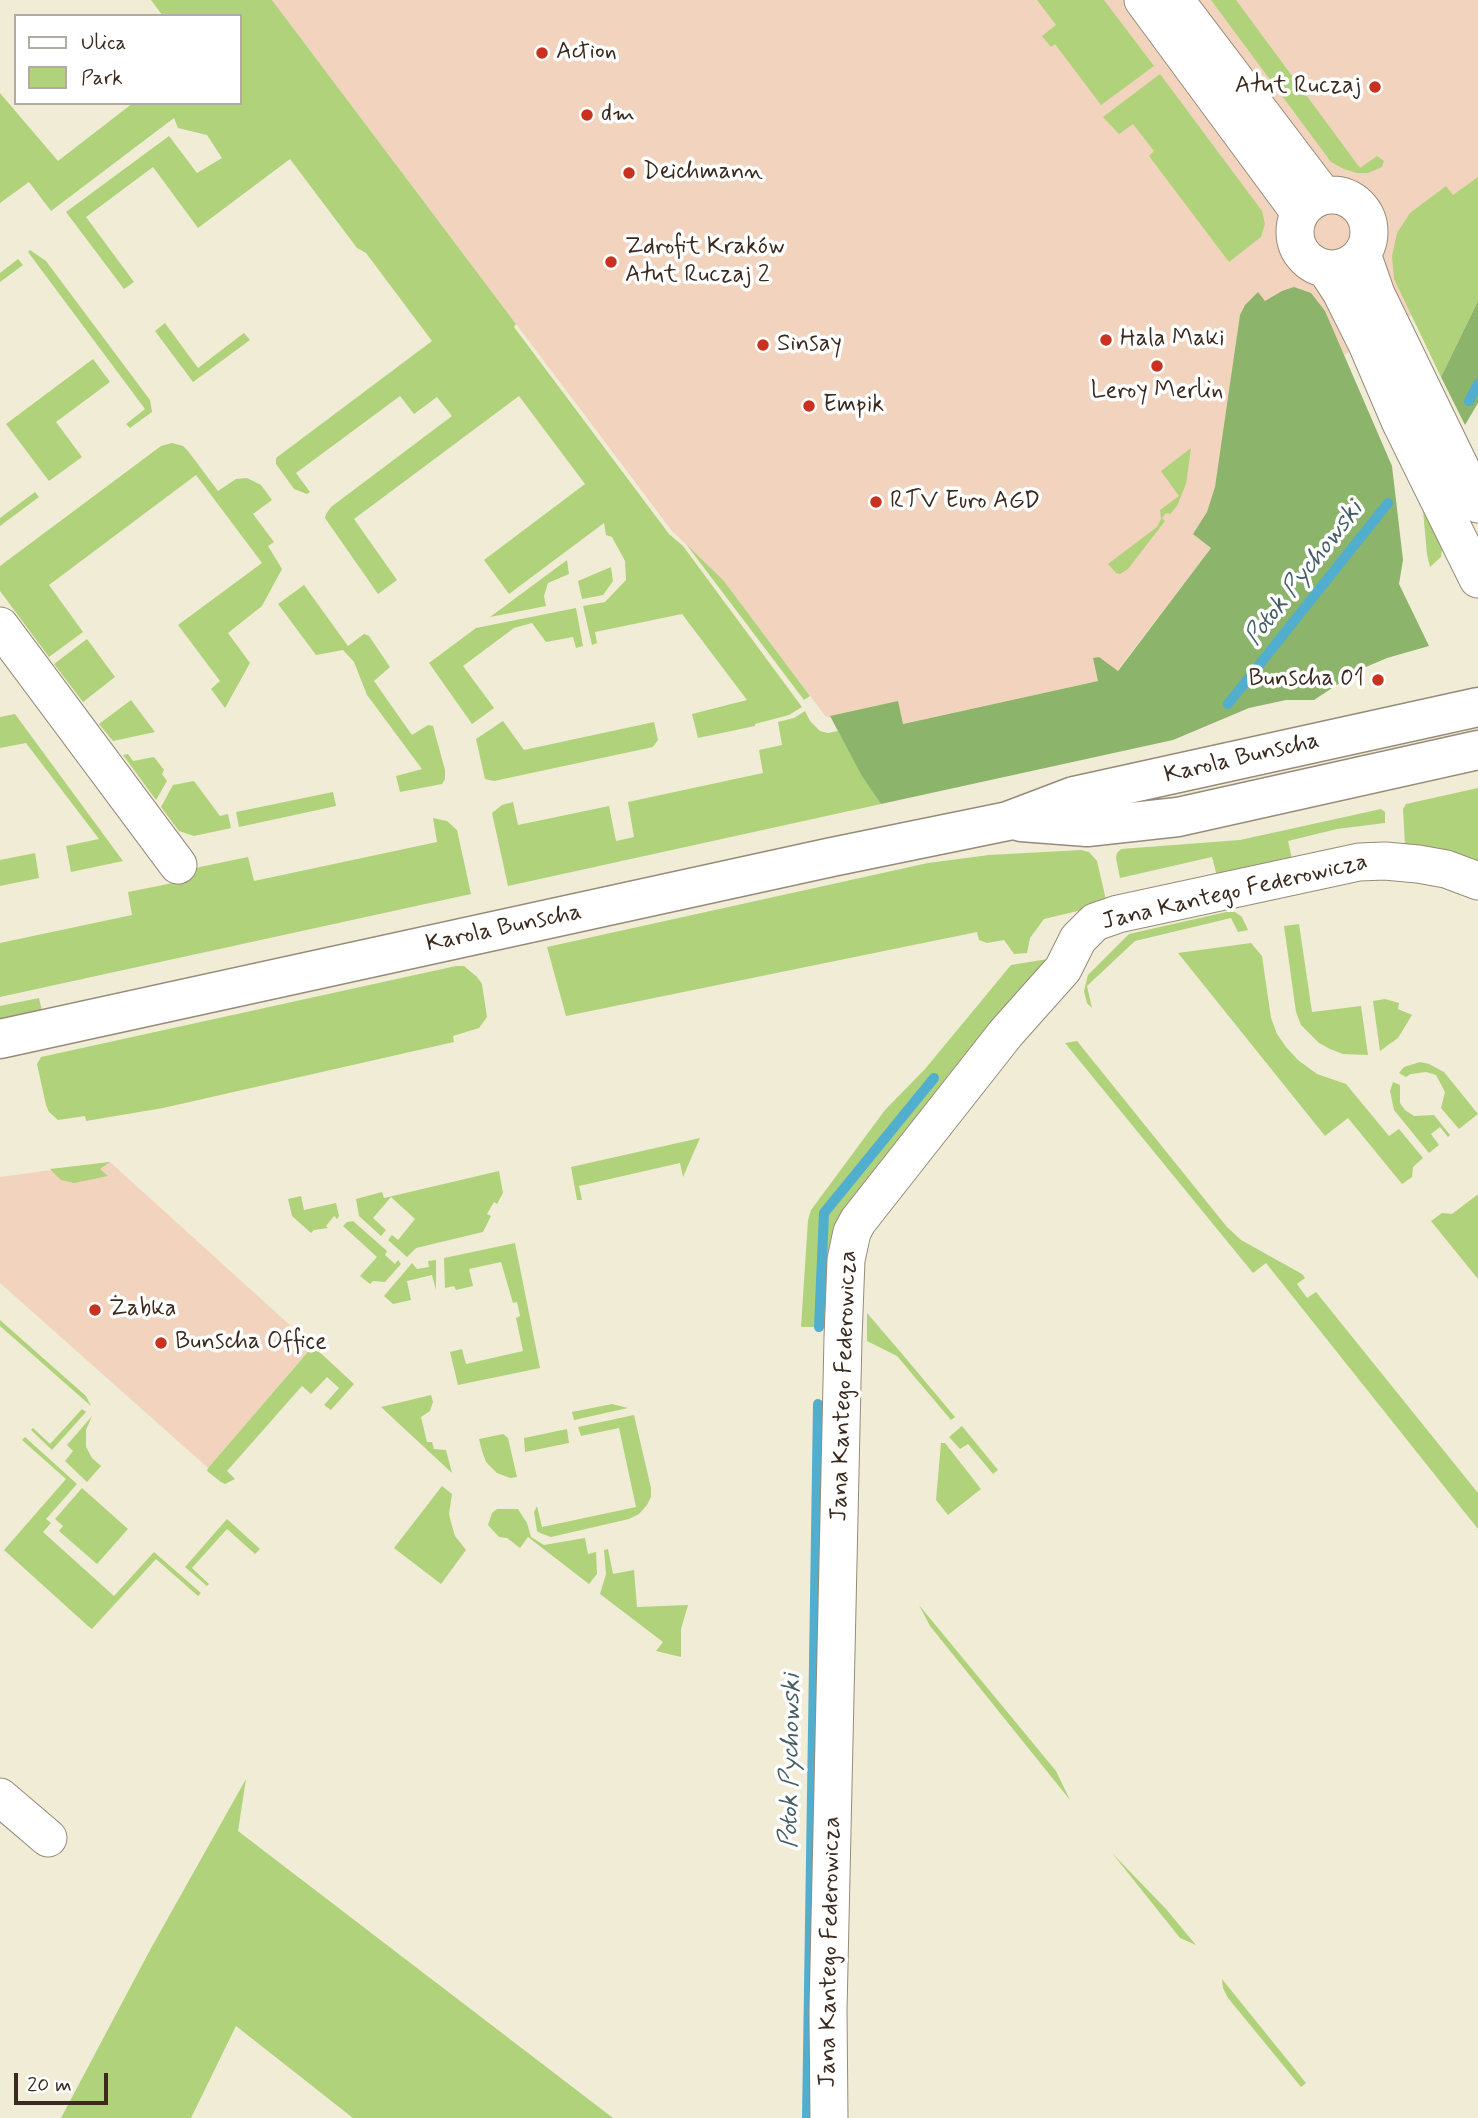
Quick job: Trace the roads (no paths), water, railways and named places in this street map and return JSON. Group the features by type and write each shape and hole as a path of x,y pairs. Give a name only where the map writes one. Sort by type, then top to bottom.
{"main road":[{"name":"Karola Bunscha","path":"0,1040 832,856 1008,821 1074,796 1478,707"},
{"name":"Karola Bunscha","path":"1008,821 1087,827 1178,817 1478,750"}],"street":[{"path":"1143,0 1311,204"},
{"path":"1175,0 1311,204"},
{"path":"1335,194 1347,197 1357,203 1364,212 1369,229 1369,238 1362,254 1345,267 1326,269 1311,262 1299,250 1294,232 1311,204 1335,194"},
{"path":"1362,254 1380,303 1478,504"},
{"path":"1326,269 1341,292 1367,344 1400,421 1478,579"},
{"path":"0,626 178,865"},
{"name":"Jana Kantego Federowicza","path":"829,2118 828,2010 843,1338 846,1260 852,1233 858,1221 998,1044 1063,969 1078,939 1095,922 1118,914 1359,862 1385,860 1418,864 1446,869 1478,881"},
{"path":"0,1797 48,1838"}],"waterway":[{"name":"Potok Pychowski","path":"1469,401 1478,384"},
{"name":"Potok Pychowski","path":"1228,704 1388,503"},
{"name":"Potok Pychowski","path":"819,1327 824,1213 934,1078"},
{"name":"Potok Pychowski","path":"807,2118 818,1404"}],"place":[{"name":"Action","path":"542,53"},
{"name":"Atut Ruczaj","path":"1375,87"},
{"name":"dm","path":"587,115"},
{"name":"Deichmann","path":"629,173"},
{"name":"Zdrofit Kraków Atut Ruczaj 2","path":"611,262"},
{"name":"Hala Maki","path":"1106,340"},
{"name":"Sinsay","path":"763,345"},
{"name":"Leroy Merlin","path":"1157,366"},
{"name":"Empik","path":"809,406"},
{"name":"RTV Euro AGD","path":"876,502"},
{"name":"Bunscha 01","path":"1378,680"},
{"name":"Żabka","path":"95,1310"},
{"name":"Bunscha Office","path":"161,1343"}]}
